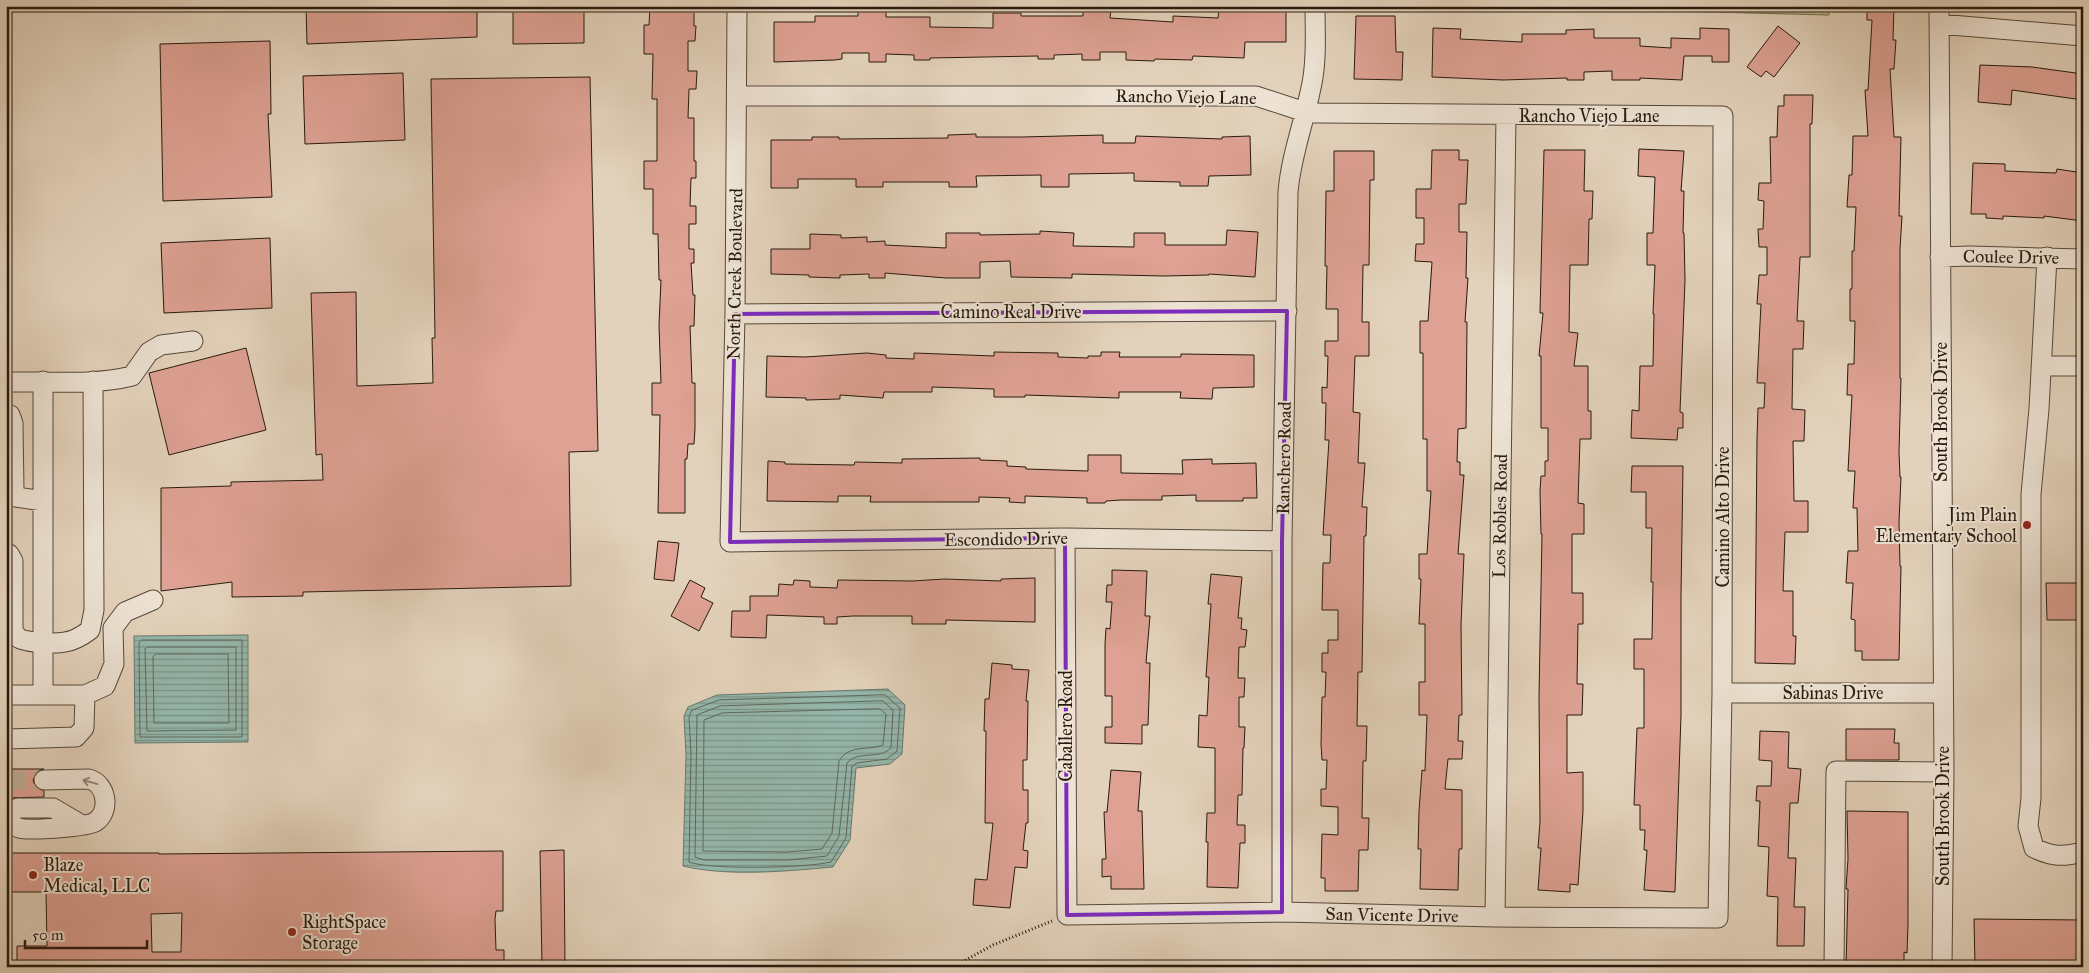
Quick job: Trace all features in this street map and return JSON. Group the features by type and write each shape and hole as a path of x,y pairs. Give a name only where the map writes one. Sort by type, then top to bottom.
{"street":[{"name":"North Creek Boulevard","path":"730,542 738,96 737,6"},
{"name":"Ranchero Road","path":"1282,912 1282,541 1289,182 1312,82 1316,6"},
{"path":"1939,15 2083,36"},
{"name":"South Brook Drive","path":"1939,15 1944,772 1942,967"},
{"name":"Rancho Viejo Lane","path":"738,96 1256,96 1305,112 1506,116 1723,116"},
{"name":"Los Robles Road","path":"1495,917 1506,116"},
{"name":"Camino Alto Drive","path":"1718,918 1722,693 1723,116"},
{"name":"Coulee Drive","path":"1940,257 2083,259"},
{"path":"2047,257 2031,494 2031,798 2028,826 2034,848 2051,856 2083,852"},
{"name":"Camino Real Drive","path":"735,314 1287,311"},
{"path":"6,382 93,381 132,376 149,352 161,345 193,341"},
{"path":"2041,366 2083,366"},
{"path":"42,381 43,695"},
{"path":"6,553 9,554 13,561 13,630 16,637 22,640 64,642 78,638 90,630 94,610 93,381"},
{"path":"6,414 10,415 13,423 14,491 16,498 43,500"},
{"name":"Escondido Drive","path":"730,542 1065,538 1282,541"},
{"name":"Caballero Road","path":"1065,538 1067,915"},
{"path":"6,695 85,695 105,686 114,664 113,628 125,612 153,600"},
{"name":"Sabinas Drive","path":"1722,693 1943,693"},
{"path":"6,739 76,737 84,728 85,695"},
{"path":"1834,967 1836,771 1944,772"},
{"path":"6,818 54,818 82,825 93,824 101,818 104,804 103,791 100,785 89,779 44,780"},
{"name":"San Vicente Drive","path":"1067,915 1282,912 1495,917 1718,918"}],"path":[{"path":"953,967 993,945 1067,915"}],"highlighted area":[{"path":"1287,311 1282,541 1282,912 1067,915 1065,538 730,542 735,314"}],"green space":[{"path":"1669,6 1829,6 1829,15 1669,11"}],"water":[{"path":"248,635 248,742 135,743 134,636"},
{"path":"888,689 905,705 902,754 890,764 856,768 850,840 833,867 739,872 683,866 686,755 684,716 688,707 717,695"}],"building":[{"path":"306,6 477,6 477,37 307,44"},
{"path":"513,6 584,6 584,43 513,44"},
{"path":"650,6 694,6 694,26 696,26 695,41 688,41 688,71 697,71 696,89 689,89 688,118 694,118 694,161 696,161 696,178 691,178 690,206 696,206 696,224 689,224 689,249 694,249 694,263 691,263 693,295 695,295 694,326 690,326 692,383 695,383 695,429 694,444 688,444 687,459 685,459 685,513 658,513 660,415 652,415 652,383 661,383 659,325 661,280 659,280 658,234 653,234 653,189 644,189 644,161 657,161 657,99 652,99 653,54 644,54 644,25 649,25"},
{"path":"1867,6 1894,6 1893,40 1896,40 1894,69 1890,69 1894,137 1901,137 1899,216 1902,216 1900,249 1901,378 1899,452 1901,477 1899,522 1901,566 1899,660 1862,660 1862,651 1855,651 1855,620 1851,619 1853,583 1846,583 1848,551 1858,551 1857,508 1853,508 1855,471 1848,471 1852,395 1847,395 1848,364 1854,364 1855,321 1850,321 1850,289 1852,289 1852,251 1854,251 1856,207 1847,207 1849,175 1852,175 1853,136 1868,136 1865,90 1868,90 1872,20 1867,20"},
{"path":"1219,8 1286,11 1286,42 1245,42 1244,58 1193,56 1192,60 1126,60 1126,52 1100,52 1100,60 1082,60 1082,54 1054,55 1054,59 1038,59 1038,56 914,60 914,55 886,54 886,62 869,62 869,53 842,53 842,59 835,60 774,62 774,22 815,22 815,16 858,16 858,11 886,10 886,17 930,17 930,27 993,28 993,13 1021,13 1021,16 1083,16 1083,9 1111,9 1110,18 1173,22 1173,16 1218,18"},
{"path":"1356,16 1395,16 1396,52 1403,52 1402,80 1354,79"},
{"path":"1778,26 1800,43 1774,77 1766,71 1761,77 1747,67"},
{"path":"1433,28 1461,29 1460,39 1522,42 1522,34 1566,34 1566,30 1594,29 1594,38 1640,38 1640,46 1671,48 1671,38 1700,39 1700,28 1729,29 1729,62 1712,62 1712,56 1684,56 1682,80 1640,78 1640,80 1612,80 1612,71 1584,72 1584,80 1567,80 1567,78 1503,80 1432,77"},
{"path":"270,41 271,114 268,114 272,197 163,201 160,44"},
{"path":"1980,65 2032,67 2083,74 2083,100 2012,90 2011,105 1978,102"},
{"path":"403,73 405,140 305,144 303,76"},
{"path":"590,77 598,451 569,452 571,586 303,592 303,596 232,597 232,582 161,591 161,488 231,486 231,482 323,480 322,454 316,455 311,293 356,292 357,386 433,383 432,338 435,338 431,79"},
{"path":"1784,95 1813,95 1812,124 1810,124 1810,257 1800,257 1797,321 1804,321 1803,349 1793,349 1792,409 1805,410 1804,441 1793,441 1794,501 1808,501 1808,532 1785,532 1783,591 1793,591 1793,636 1796,636 1795,664 1755,663 1758,408 1764,408 1765,383 1757,383 1761,304 1757,304 1759,275 1767,275 1767,247 1759,247 1758,229 1763,229 1764,201 1758,200 1759,183 1771,183 1770,137 1777,137 1778,106 1784,106"},
{"path":"976,134 976,137 1103,135 1103,143 1135,143 1136,136 1222,139 1222,137 1250,136 1251,175 1209,176 1208,186 1180,186 1180,182 1134,181 1134,173 1069,174 1069,187 1041,187 1041,175 976,176 977,187 949,187 949,182 883,182 883,187 856,187 856,179 798,179 798,188 771,188 771,140 812,140 812,137 839,137 839,139 948,138 948,135"},
{"path":"1639,149 1684,151 1681,191 1684,191 1685,280 1680,412 1683,413 1683,428 1678,428 1677,440 1631,438 1632,410 1639,411 1640,366 1653,366 1655,265 1647,265 1647,233 1653,233 1655,177 1638,176"},
{"path":"1432,150 1459,150 1459,160 1468,160 1466,204 1459,204 1459,232 1467,232 1466,278 1468,278 1465,322 1467,322 1466,428 1458,429 1457,462 1460,462 1460,475 1464,475 1458,554 1464,554 1461,625 1462,715 1459,715 1458,741 1463,741 1462,759 1448,759 1445,789 1462,790 1462,849 1459,849 1458,890 1420,889 1421,849 1418,849 1422,770 1425,771 1427,715 1419,715 1419,682 1425,682 1425,624 1419,624 1421,579 1419,579 1419,554 1427,554 1431,491 1427,491 1427,439 1423,439 1423,353 1420,353 1420,321 1428,321 1432,262 1415,261 1416,244 1424,244 1424,218 1416,218 1416,189 1431,189"},
{"path":"1544,150 1585,150 1584,191 1593,191 1592,219 1589,219 1588,265 1570,265 1569,332 1578,333 1574,366 1588,366 1588,411 1591,411 1591,439 1580,439 1578,503 1584,504 1584,534 1572,534 1572,593 1583,593 1583,624 1578,624 1577,684 1583,684 1582,715 1567,715 1567,773 1583,772 1583,811 1578,885 1570,884 1570,892 1538,890 1541,848 1538,848 1540,822 1539,696 1542,534 1540,491 1541,476 1545,476 1545,461 1548,461 1548,428 1541,428 1541,356 1539,356 1543,313 1540,313"},
{"path":"1334,151 1374,151 1374,180 1370,180 1369,265 1363,265 1362,322 1369,322 1369,356 1355,356 1353,412 1360,413 1358,463 1365,463 1362,507 1367,507 1366,536 1364,536 1362,672 1358,672 1357,726 1367,726 1366,761 1363,761 1362,818 1369,818 1368,850 1359,850 1358,891 1325,891 1325,878 1321,878 1322,834 1338,835 1338,807 1321,806 1321,789 1326,789 1327,760 1322,760 1321,744 1322,697 1325,697 1326,672 1322,672 1322,653 1328,653 1328,640 1338,640 1338,610 1322,610 1323,563 1330,563 1331,535 1323,535 1329,440 1325,440 1326,403 1322,403 1322,387 1327,388 1328,356 1325,356 1325,341 1338,341 1338,309 1326,309 1327,266 1325,266 1326,191 1334,191"},
{"path":"1973,163 2005,164 2005,171 2056,173 2057,169 2083,173 2083,221 2044,216 2044,218 2003,216 2003,219 1986,218 1986,214 1971,214"},
{"path":"1227,230 1258,232 1255,277 1209,274 1164,276 1072,274 1072,278 1011,277 1010,261 980,262 980,278 946,278 885,273 885,278 869,278 869,274 840,275 840,278 771,274 771,249 810,249 810,234 841,235 841,238 867,237 867,242 885,241 885,245 946,248 946,233 980,233 980,235 1040,234 1040,231 1074,233 1073,246 1134,247 1134,233 1165,233 1165,245 1226,245"},
{"path":"270,238 272,308 164,313 161,243"},
{"path":"246,348 266,430 169,455 149,373"},
{"path":"994,352 1058,353 1058,357 1088,358 1088,356 1101,356 1101,352 1120,352 1119,357 1181,357 1181,354 1254,355 1254,387 1213,388 1212,399 1180,398 1181,392 1119,392 1119,398 1025,395 1025,397 994,397 994,389 932,387 932,392 884,392 883,398 840,395 840,399 806,400 806,398 766,397 767,356 805,357 867,353 886,355 886,358 914,359 914,353 994,356"},
{"path":"1088,455 1121,455 1121,473 1183,474 1182,460 1212,459 1212,464 1256,463 1257,498 1243,498 1243,501 1196,501 1196,495 1162,496 1162,500 1121,500 1106,501 1105,503 1087,503 1087,498 1025,496 1025,503 1009,502 1010,498 979,497 979,502 870,502 871,496 838,496 838,502 767,501 768,461 785,462 785,464 854,465 855,462 902,463 902,459 980,458 980,460 1007,461 1007,466 1026,467 1026,469 1088,471"},
{"path":"1632,466 1683,466 1681,715 1675,892 1644,890 1647,850 1644,850 1645,830 1640,830 1640,805 1634,805 1637,728 1644,728 1644,669 1634,669 1634,639 1652,639 1653,582 1651,582 1652,528 1646,528 1646,492 1631,492"},
{"path":"658,541 679,543 674,581 654,579"},
{"path":"1112,570 1147,571 1145,616 1150,616 1146,663 1150,663 1148,725 1142,725 1142,744 1105,743 1105,727 1112,727 1112,696 1105,696 1105,644 1106,628 1110,629 1112,602 1106,602 1107,585 1112,585"},
{"path":"1211,574 1242,577 1238,618 1242,618 1241,629 1247,630 1245,647 1239,647 1238,678 1245,678 1244,697 1239,697 1239,727 1245,727 1242,795 1238,795 1237,825 1245,825 1245,843 1240,843 1238,888 1207,887 1207,813 1215,813 1215,748 1198,747 1199,715 1207,716 1209,677 1206,677 1211,604 1208,604"},
{"path":"1035,578 1035,622 946,620 946,624 912,624 912,616 853,616 837,617 837,624 824,624 824,617 767,615 766,638 731,637 732,611 750,611 750,596 778,596 779,584 793,585 794,580 810,581 810,587 837,588 838,580 912,581 945,579 1001,581 1001,579"},
{"path":"690,580 705,588 701,597 713,603 699,631 671,616"},
{"path":"2046,583 2083,583 2083,620 2047,620"},
{"path":"992,663 1012,665 1012,669 1029,670 1026,701 1028,701 1027,760 1023,760 1023,790 1028,790 1028,823 1026,823 1023,850 1028,851 1027,868 1015,867 1010,908 973,905 975,879 987,880 993,823 985,823 986,731 984,731 985,699 989,699"},
{"path":"1846,729 1895,729 1894,743 1899,743 1899,760 1846,760"},
{"path":"1760,731 1789,732 1788,768 1801,769 1798,803 1790,803 1788,858 1796,858 1794,907 1805,907 1804,946 1777,946 1778,897 1767,896 1769,847 1758,846 1760,801 1756,801 1757,786 1771,786 1772,761 1759,760"},
{"path":"44,769 38,771 33,780 35,786 44,791 44,797 6,798 6,770"},
{"path":"1111,770 1141,772 1138,811 1142,811 1144,889 1111,889 1111,876 1102,877 1102,859 1106,859 1104,812 1107,812"},
{"path":"1847,811 1908,812 1908,924 1907,953 1904,952 1904,967 1846,967"},
{"path":"564,850 565,967 542,967 540,851"},
{"path":"503,851 503,911 496,911 495,919 496,950 504,950 504,967 17,967 17,946 47,946 46,892 6,892 6,853 159,854","holes":["182,913 181,952 152,952 151,914"]},
{"path":"1974,919 2082,920 2081,965 1975,965"}],"tunnel":[{"path":"6,780 44,780"}],"place":[{"name":"Jim Plain Elementary School","path":"2027,525"},
{"name":"Blaze Medical, LLC","path":"33,875"},
{"name":"RightSpace Storage","path":"292,932"}]}
